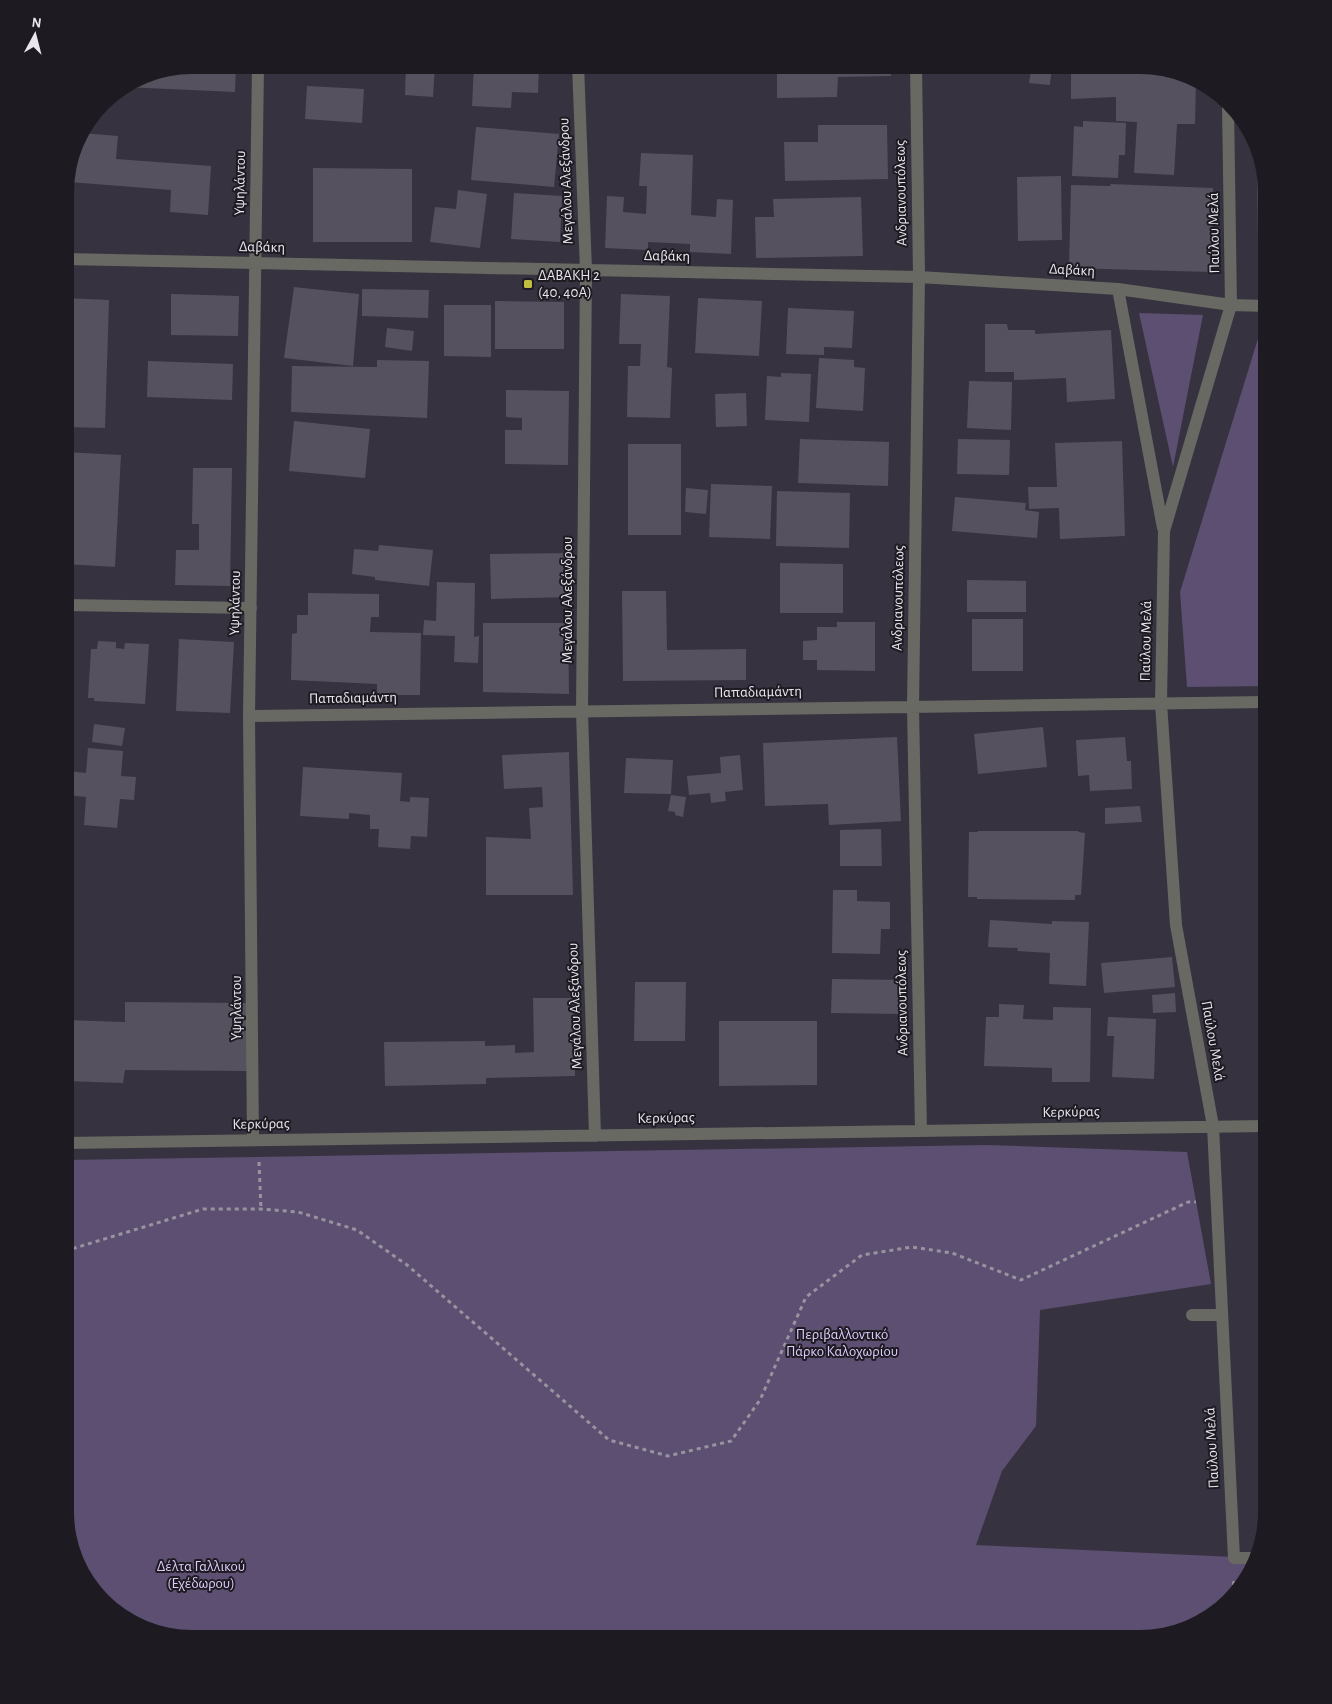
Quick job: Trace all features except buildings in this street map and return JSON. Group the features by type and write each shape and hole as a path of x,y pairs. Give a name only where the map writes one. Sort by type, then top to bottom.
{"street":[{"name":"Υψηλάντου","path":"253,1140 249,716 258,74"},
{"name":"Μεγάλου Αλεξάνδρου","path":"578,74 586,270 582,711 595,1136"},
{"name":"Ανδριανουπόλεως","path":"916,74 919,278 913,707 921,1131"},
{"name":"Παύλου Μελά","path":"1164,531 1231,306 1228,113"},
{"name":"Δαβάκη","path":"74,259 919,278 1118,289 1231,306 1258,306"},
{"name":"Παύλου Μελά","path":"1118,289 1164,531 1161,703 1176,925 1212,1126 1234,1558 1248,1558"},
{"path":"74,605 251,608"},
{"name":"Παπαδιαμάντη","path":"249,716 1258,702"},
{"name":"Κερκύρας","path":"74,1143 1258,1126"},
{"path":"1192,1316 1222,1315"}],"path":[{"path":"259,1162 261,1209"},
{"path":"74,1248 203,1209 261,1209 298,1212 357,1230 407,1265 609,1440 668,1456 731,1441 760,1400 806,1297 862,1255 912,1247 952,1253 1021,1280 1188,1202 1216,1200"}],"green space":[{"path":"1139,313 1203,315 1173,467"},
{"path":"1258,338 1258,686 1187,687 1180,592"},
{"name":"Περιβαλλοντικό Πάρκο Καλοχωρίου","path":"986,1145 1187,1152 1211,1284 1040,1310 1036,1426 1002,1471 976,1545 1249,1558 1229,1590 1206,1610 1192,1618 1170,1626 1140,1630 184,1630 154,1624 126,1610 103,1590 86,1564 75,1527 74,1160"}],"place":[{"name":"ΔΑΒΑΚΗ 2 (40, 40Α)","path":"528,284"}],"park label":[{"name":"Δέλτα Γαλλικού (Εχέδωρου)","path":"201,1574"}]}
